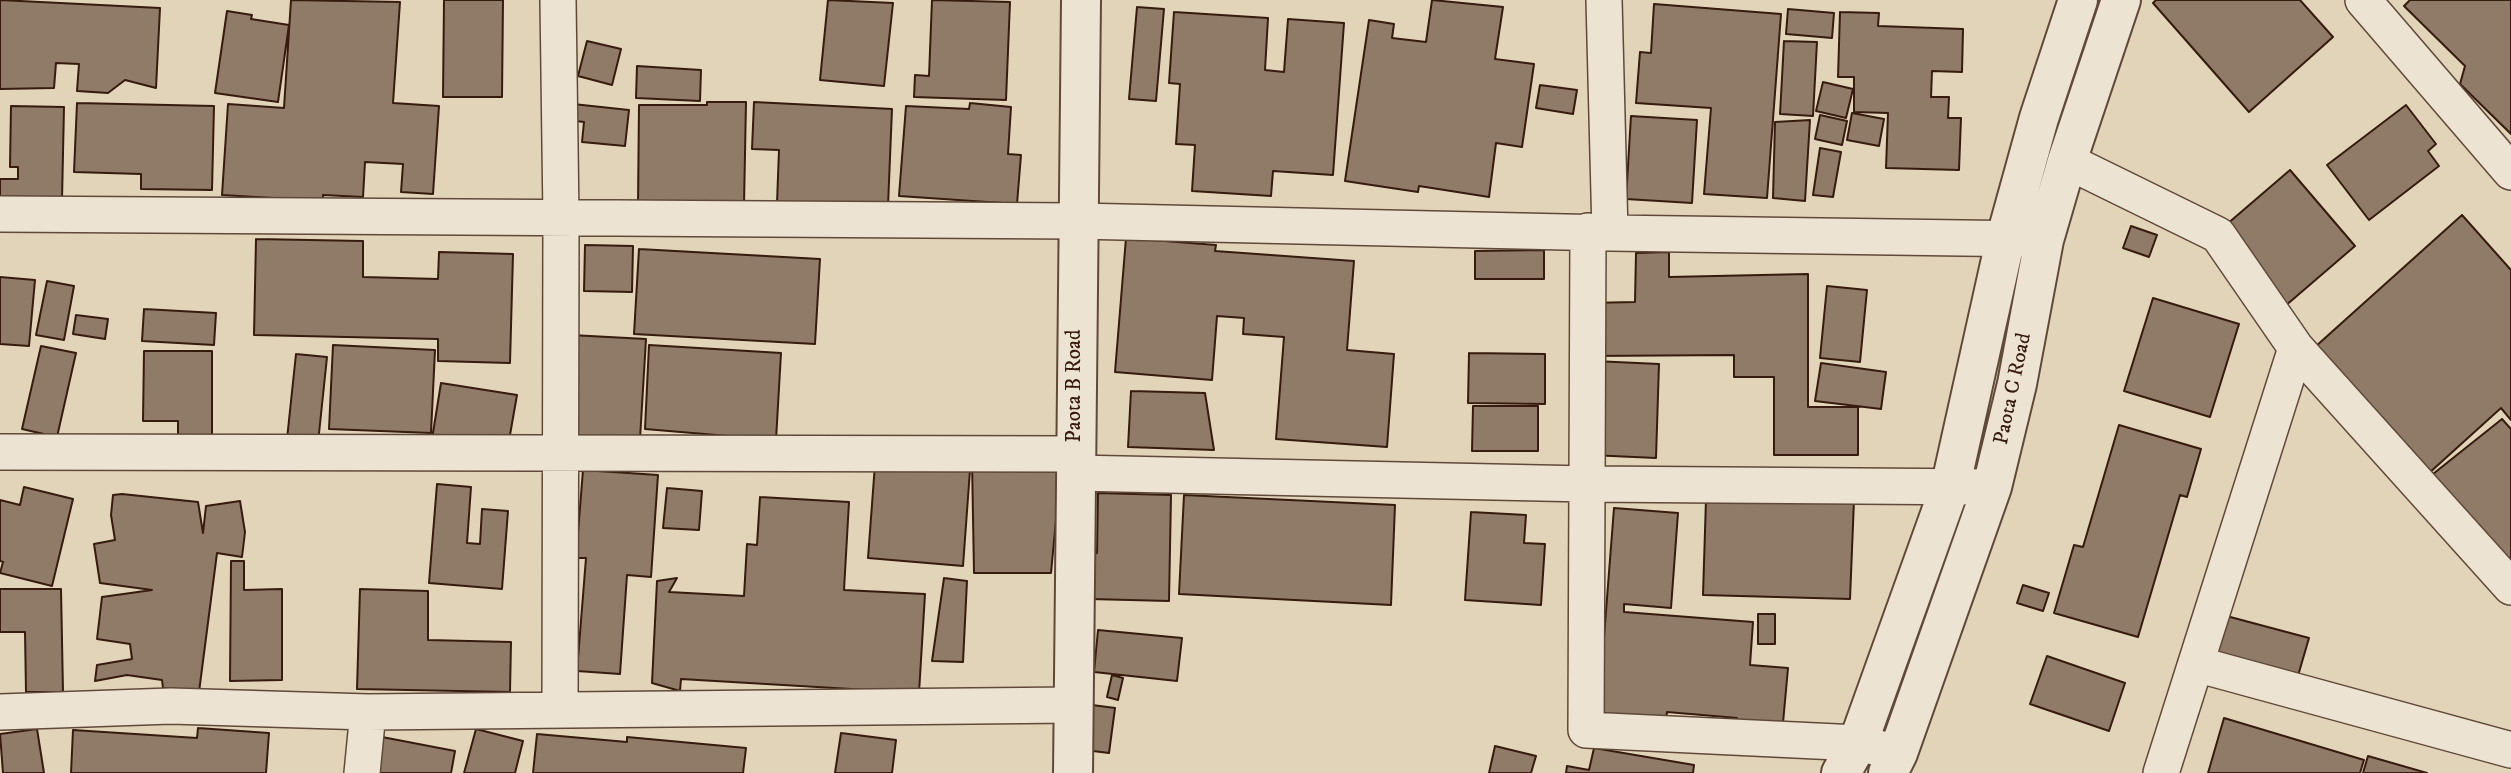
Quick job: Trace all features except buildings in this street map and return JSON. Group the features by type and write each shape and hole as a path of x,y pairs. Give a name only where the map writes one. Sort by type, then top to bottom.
{"street":[{"path":"558,0 561,218 560,710"},
{"name":"Paota B Road","path":"1073,773 1081,0"},
{"path":"1604,0 1599,232 1587,484 1586,730 1893,763"},
{"path":"1850,758 1951,484 2006,237 2039,118 2078,0"},
{"name":"Paota C Road","path":"1893,763 1992,486 2017,384 2045,240 2067,161 2121,0"},
{"path":"2363,0 2511,172"},
{"path":"2067,161 2218,235 2296,348 2511,587"},
{"path":"0,214 1077,221 2006,237 2045,240"},
{"path":"2161,773 2296,348"},
{"path":"0,452 561,453 1075,463 1587,484 1992,486"},
{"path":"2196,664 2511,750"},
{"path":"0,712 171,706 368,712 1073,705"},
{"path":"362,773 368,712"}]}
